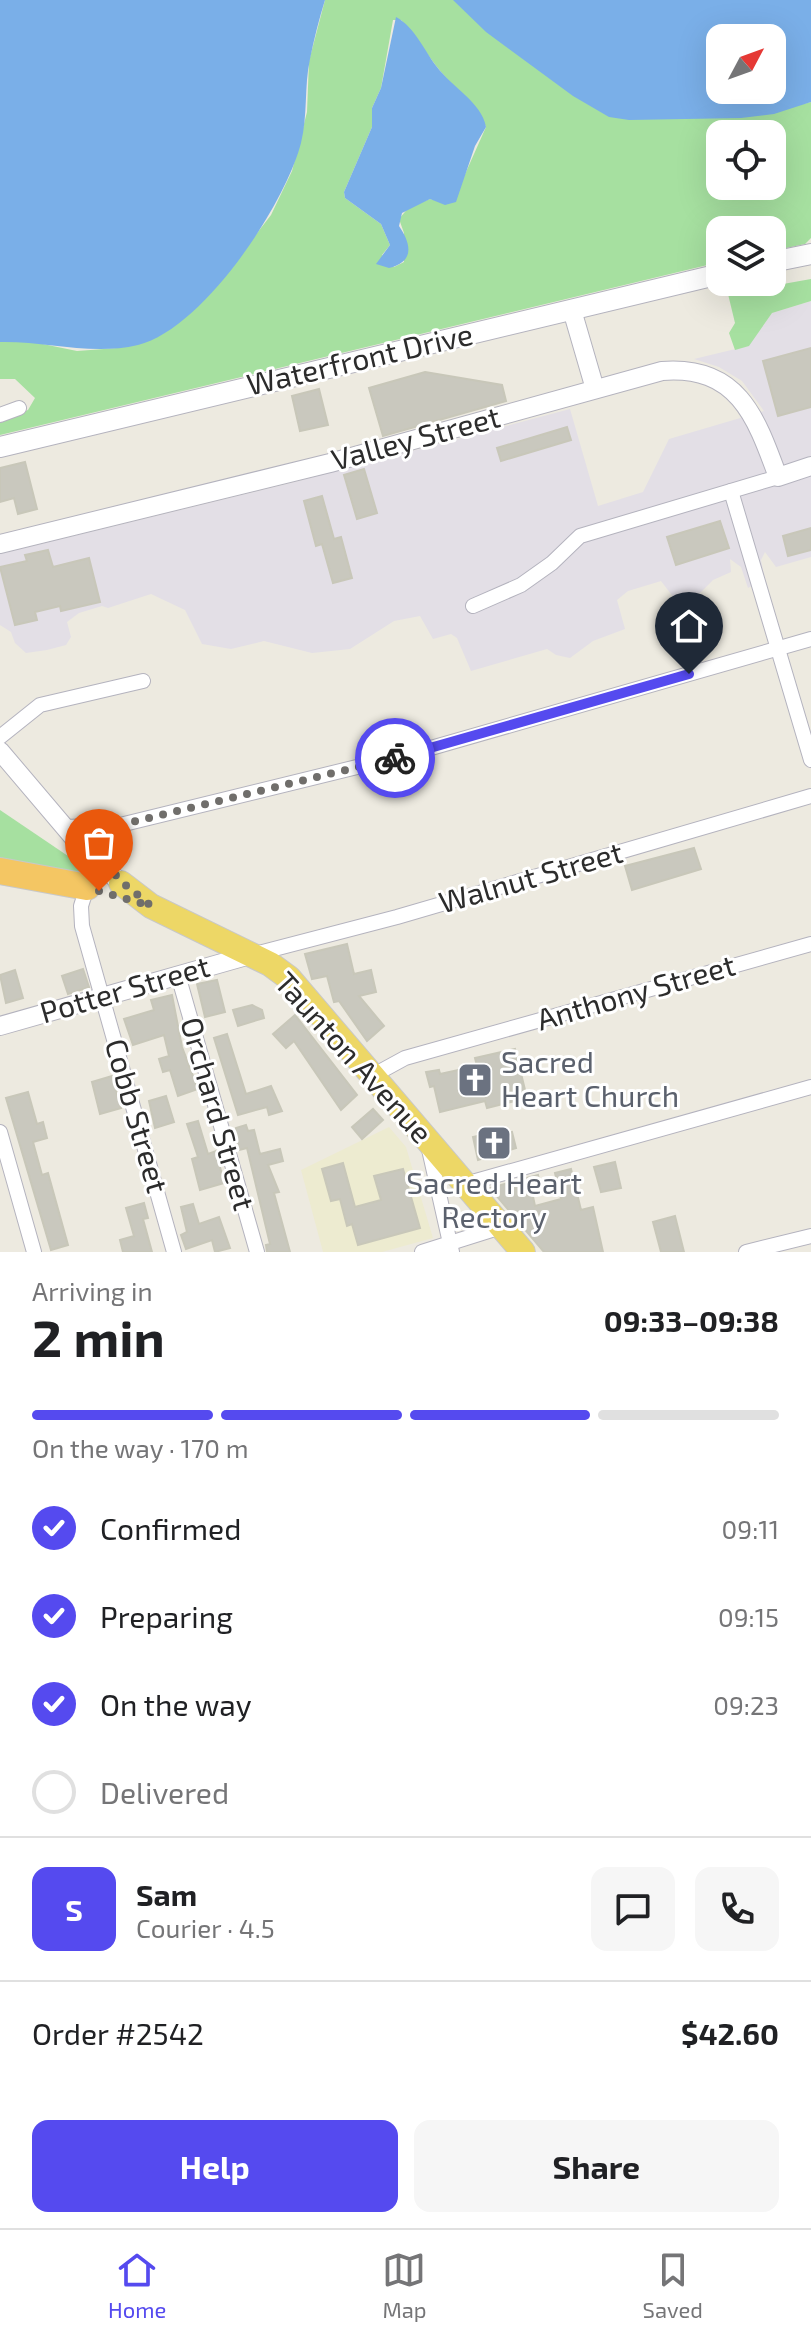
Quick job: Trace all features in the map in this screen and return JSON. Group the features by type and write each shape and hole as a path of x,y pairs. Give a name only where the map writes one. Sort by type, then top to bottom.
{"highway":[{"path":"0,871 87,887"},
{"name":"Taunton Avenue","path":"121,883 151,906"},
{"name":"Taunton Avenue","path":"87,887 151,906 289,978 523,1252"}],"main road":[{"path":"786,259 811,254"},
{"name":"Waterfront Drive","path":"0,447 706,277"}],"street":[{"path":"572,310 595,389"},
{"name":"Valley Street","path":"0,544 330,463 668,370 697,374 737,393 751,410 778,477"},
{"path":"0,415 19,408"},
{"path":"473,606 521,585 552,563 580,536 811,466"},
{"path":"731,491 811,760"},
{"path":"65,827 120,825 451,744 811,639"},
{"path":"0,737 40,705 143,681"},
{"name":"Taunton Avenue","path":"0,751 91,858 121,883"},
{"name":"Walnut Street","path":"250,955 397,917 811,796"},
{"path":"120,825 112,833 106,850 110,867 121,883"},
{"name":"Cobb Street","path":"87,887 81,918 174,1252"},
{"name":"Anthony Street","path":"372,1076 405,1058 811,944"},
{"name":"Potter Street","path":"0,1026 250,955"},
{"name":"Orchard Street","path":"178,975 257,1252"},
{"path":"465,1184 811,1087"},
{"path":"0,1132 34,1252"},
{"path":"428,1141 450,1248"},
{"path":"422,1252 450,1248 501,1227"},
{"path":"746,1252 811,1236"}],"shaded area":[{"path":"811,301 811,557 776,567 765,552 761,560 767,591 755,584 748,588 741,567 730,559 731,572 713,580 700,593 674,598 661,581 628,591 617,600 625,629 593,641 570,658 547,649 471,671 457,638 451,634 433,639 420,616 394,621 350,649 312,653 264,641 231,649 202,644 185,610 151,594 108,608 102,606 79,613 67,622 71,637 66,645 47,650 26,653 15,643 11,632 0,625 0,554 291,483 570,409 598,506 643,492 669,439 764,411 742,381 719,367 694,359 748,346 772,313"},
{"path":"389,1127 406,1147 433,1238 382,1252 323,1252 301,1170"}],"green space":[{"path":"325,0 482,0 606,81 706,93 706,104 811,102 811,238 805,244 786,248 786,216 706,216 706,265 0,435 0,420 28,410 35,398 15,379 0,379 0,342 33,342 77,351 117,348 237,259 271,215 292,171 307,112 309,61","holes":["393,20 401,20 443,75 476,110 486,127 462,181 438,201 430,199 409,207 399,219 404,233 404,262 394,267 382,255 390,245 381,224 345,198 344,192 372,127 372,108 381,88"]},
{"path":"811,279 811,301 772,313 749,346 735,350 729,333 735,323 728,296 786,296 786,284"},
{"path":"0,810 105,881 104,884 0,862"}],"water":[{"path":"0,0 325,0 308,69 301,143 278,198 260,230 214,290 189,315 163,334 138,345 103,349 0,342"},
{"path":"453,0 811,0 811,102 774,114 741,118 629,120 609,117 573,96 486,32"},
{"path":"396,17 414,33 443,74 479,110 486,127 475,146 456,202 445,205 430,199 402,213 399,226 408,246 407,257 389,268 376,264 390,245 381,224 345,198 344,192 372,127 372,108 381,88"}],"building":[{"path":"811,348 811,407 778,416 763,361"},
{"path":"425,372 502,385 506,401 383,436 369,388"},
{"path":"319,389 328,425 300,431 292,396"},
{"path":"567,427 571,440 501,461 497,448"},
{"path":"25,462 37,509 18,514 14,498 0,502 0,468"},
{"path":"364,469 377,513 357,519 344,475"},
{"path":"322,496 334,539 341,537 352,578 333,583 322,544 316,546 304,501"},
{"path":"720,521 729,548 676,565 667,537"},
{"path":"811,528 811,550 788,556 783,536"},
{"path":"48,550 53,567 89,558 100,602 61,611 60,606 35,612 37,620 15,625 0,567 27,561 25,555"},
{"path":"694,848 701,869 632,890 625,866"},
{"path":"347,944 354,974 371,970 376,992 359,996 384,1026 367,1041 339,1001 334,1002 327,976 312,979 305,954"},
{"path":"83,969 89,987 68,994 62,976"},
{"path":"15,970 23,998 6,1003 0,975"},
{"path":"217,980 225,1012 205,1017 197,984"},
{"path":"172,995 182,1047 198,1089 178,1096 170,1070 163,1072 159,1059 169,1056 164,1035 133,1045 124,1019 154,1010 151,1000"},
{"path":"252,1005 262,1010 264,1018 238,1026 233,1010"},
{"path":"295,1015 357,1095 341,1110 294,1041 286,1048 273,1034"},
{"path":"227,1034 246,1094 271,1086 282,1111 269,1115 267,1107 238,1115 214,1038"},
{"name":"Sacred Heart Church","path":"515,1049 527,1098 487,1108 485,1101 440,1112 434,1086 430,1087 426,1072 439,1070 440,1074 477,1066 475,1058"},
{"path":"112,1076 121,1108 100,1114 92,1082"},
{"path":"28,1092 37,1124 43,1122 47,1138 33,1142 42,1175 48,1173 68,1245 51,1250 6,1098"},
{"path":"166,1096 174,1122 155,1128 149,1101"},
{"path":"373,1109 383,1120 362,1139 352,1127"},
{"path":"198,1121 208,1154 216,1151 224,1183 200,1190 192,1159 198,1157 187,1124"},
{"path":"246,1125 248,1131 254,1130 260,1154 280,1149 283,1161 268,1165 279,1192 274,1193 290,1252 267,1252 266,1245 270,1244 247,1148 239,1150 235,1136 236,1128"},
{"name":"Sacred Heart Rectory","path":"500,1131 501,1135 512,1132 516,1148 478,1160 473,1137"},
{"path":"615,1162 621,1188 601,1192 594,1167"},
{"path":"343,1163 355,1207 381,1200 374,1176 403,1169 420,1228 358,1245 352,1224 347,1226 340,1199 331,1201 322,1169"},
{"path":"571,1169 581,1210 593,1207 603,1252 544,1252 490,1188 538,1175 540,1185 531,1187 535,1206 561,1199 555,1173"},
{"path":"144,1203 148,1218 143,1219 152,1252 123,1252 120,1240 134,1236 126,1208"},
{"path":"193,1204 199,1224 219,1217 230,1248 215,1252 212,1240 186,1249 181,1235 187,1232 181,1207"},
{"path":"675,1216 684,1252 661,1252 653,1222"}],"way so far":[{"path":"99,891 151,906 121,883 110,867 107,844 120,825 395,758"}],"place":[{"name":"Sacred Heart Church","path":"475,1080"},
{"name":"Sacred Heart Rectory","path":"494,1143"}],"route":[{"path":"395,758 689,674"}]}
